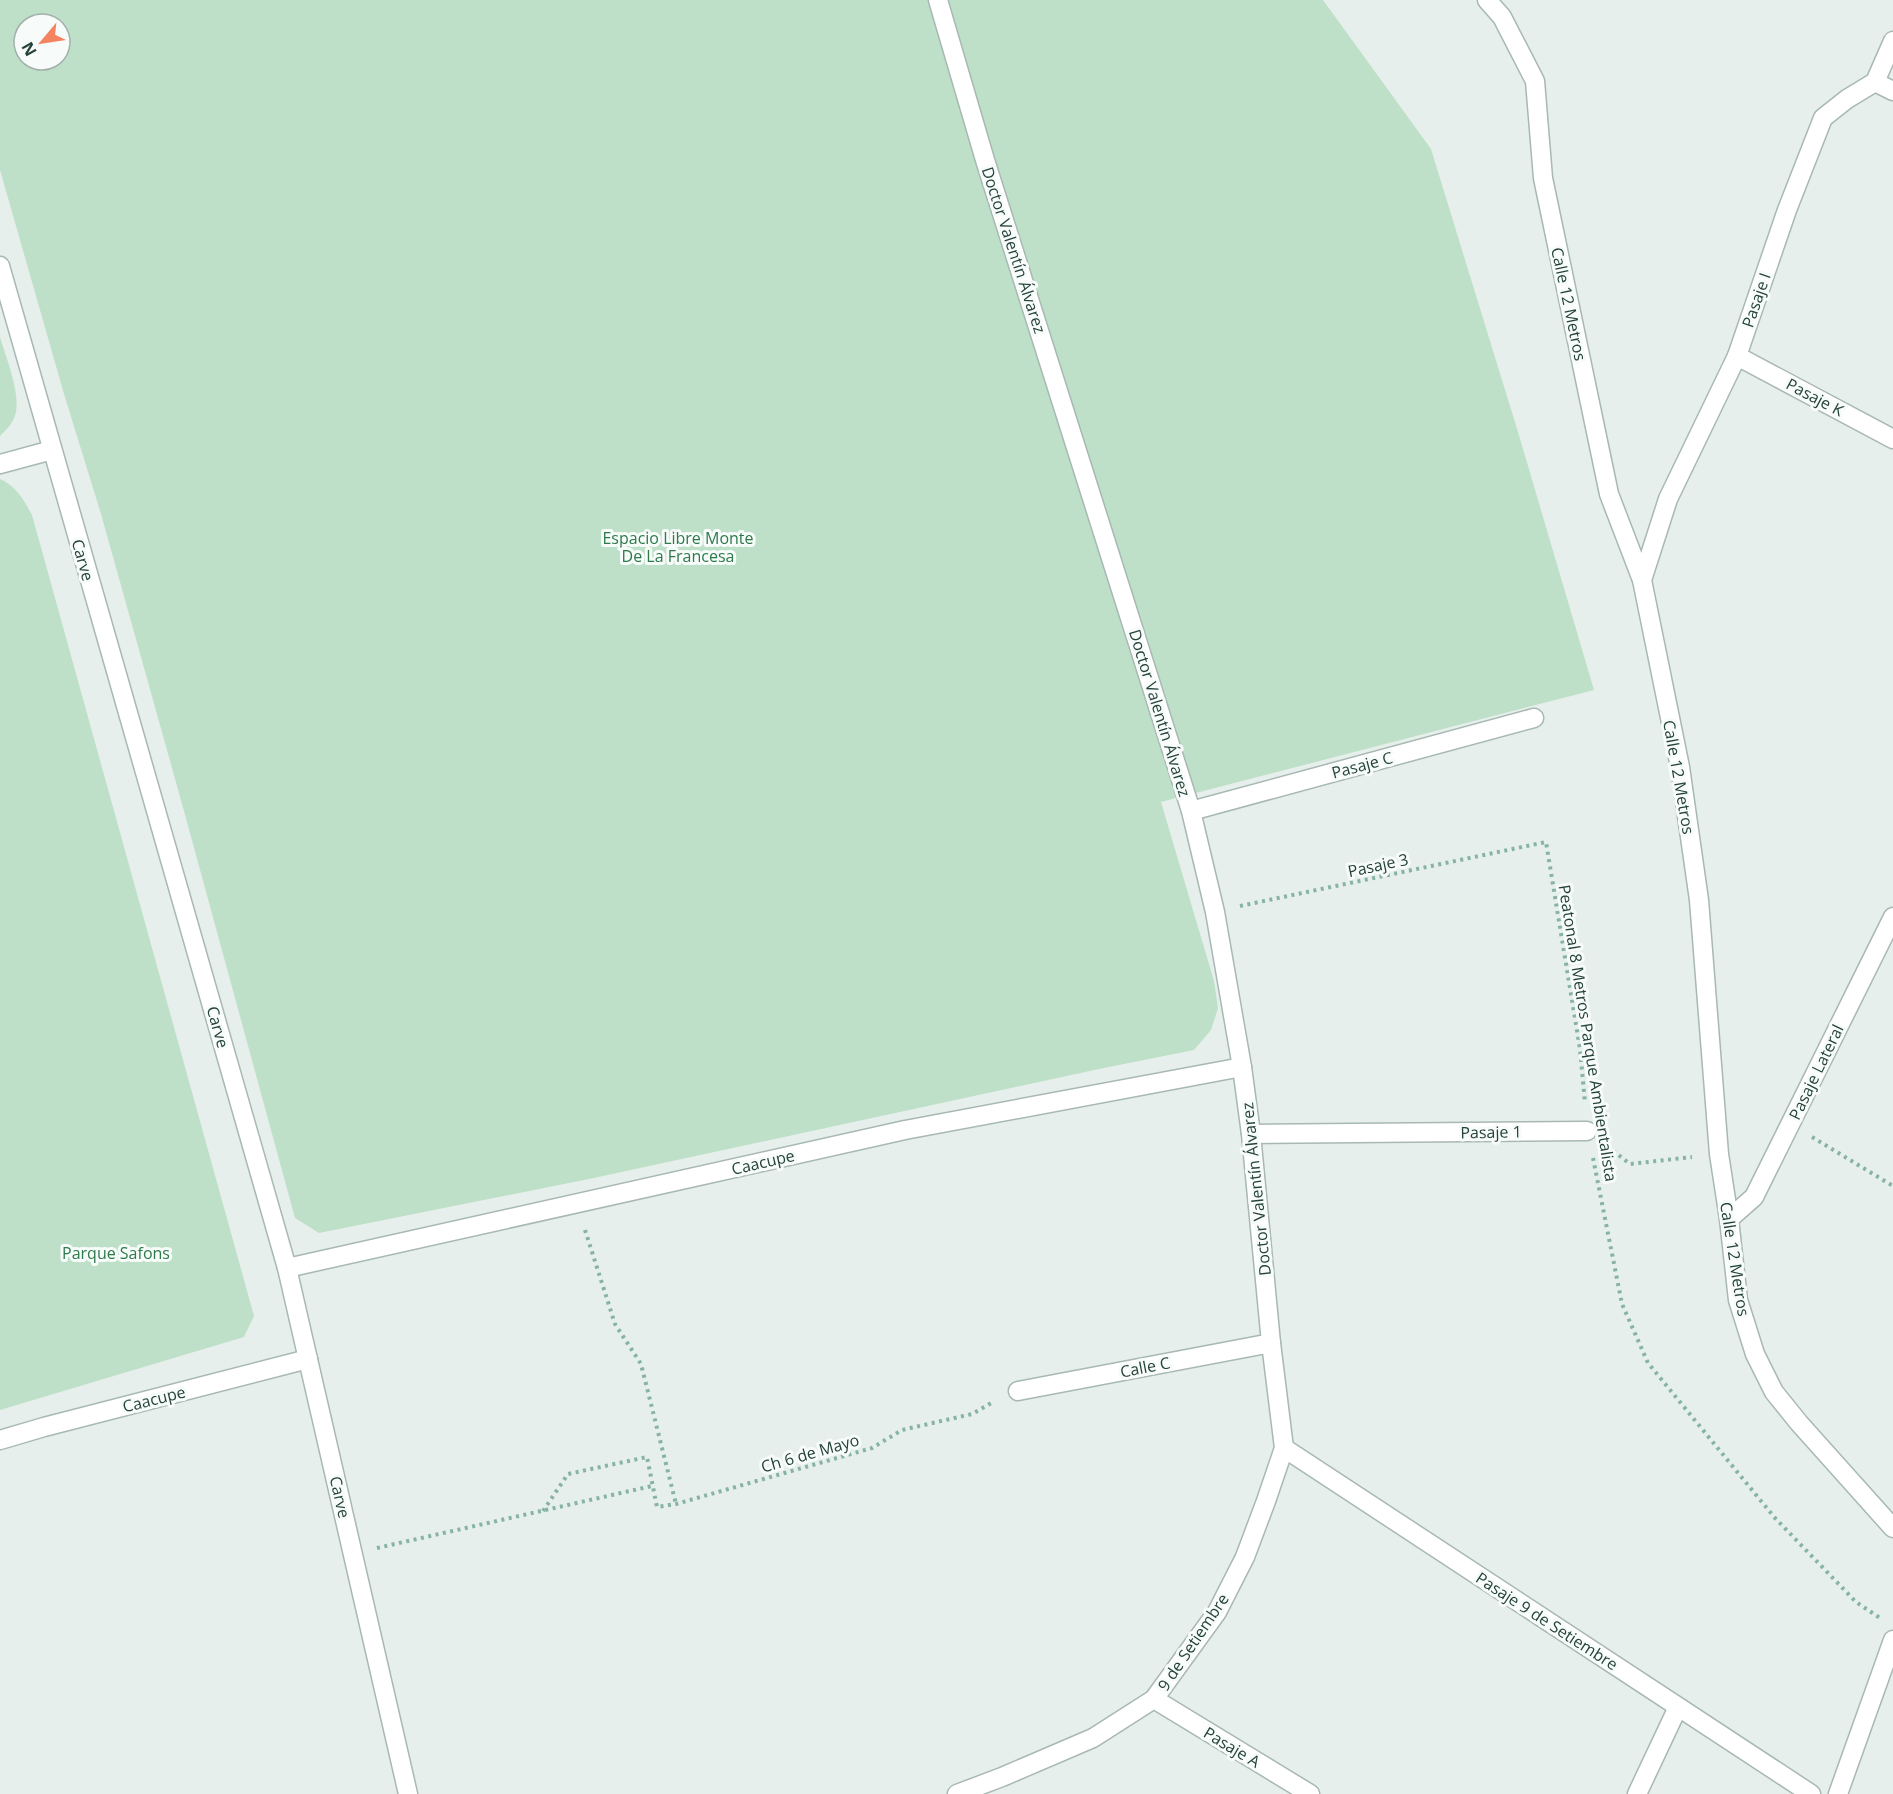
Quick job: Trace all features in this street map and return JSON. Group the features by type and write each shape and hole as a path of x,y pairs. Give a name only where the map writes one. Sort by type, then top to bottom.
{"street":[{"name":"Doctor Valentín Álvarez","path":"938,0 985,160 1191,812 1215,912 1242,1067 1251,1134 1271,1343 1284,1448"},
{"name":"Calle 12 Metros","path":"1487,0 1502,17 1535,81 1543,178 1609,494 1642,580 1680,767 1700,900 1719,1155 1738,1300 1755,1354 1774,1392 1893,1528"},
{"path":"1893,41 1875,82 1893,91"},
{"name":"Pasaje I","path":"1642,580 1668,499 1737,356 1787,210 1823,118 1847,99 1875,82"},
{"name":"Carve","path":"0,266 287,1268 408,1794"},
{"name":"Pasaje K","path":"1737,356 1893,439"},
{"path":"0,464 52,450"},
{"name":"Pasaje C","path":"1191,812 1534,718"},
{"name":"Pasaje Lateral","path":"1729,1219 1754,1197 1893,917"},
{"name":"Caacupe","path":"287,1268 905,1130 1242,1067"},
{"name":"Pasaje 1","path":"1251,1134 1587,1131"},
{"name":"Calle C","path":"1018,1391 1271,1343"},
{"name":"Caacupe","path":"0,1440 309,1359"},
{"name":"9 de Setiembre","path":"957,1794 1093,1738 1154,1699 1221,1603 1245,1557 1284,1448"},
{"name":"Pasaje 9 de Setiembre","path":"1284,1448 1810,1794"},
{"path":"1839,1794 1893,1640"},
{"name":"Pasaje A","path":"1154,1699 1310,1794"},
{"path":"1637,1794 1678,1707"}],"path":[{"name":"Pasaje 3","path":"1215,912 1546,842"},
{"name":"Peatonal 8 Metros Parque Ambientalista","path":"1546,842 1580,1049 1587,1131 1622,1304 1648,1363 1774,1518 1856,1602 1884,1621"},
{"path":"1791,1124 1893,1186"},
{"path":"1587,1131 1630,1164 1719,1155"},
{"path":"543,1510 568,1474 647,1457 657,1507 676,1504 641,1364 615,1324 577,1204"},
{"name":"Ch 6 de Mayo","path":"676,1504 872,1448 902,1430 972,1414 1003,1396 1018,1391"},
{"path":"353,1554 652,1486"}],"green space":[{"name":"Espacio Libre Monte De La Francesa","path":"0,0 1323,0 1431,149 1594,690 1161,802 1214,981 1218,1008 1211,1030 1194,1050 589,1179 319,1233 295,1218 101,514 0,170"},
{"path":"0,337 12,374 17,404 14,419 0,436"},
{"name":"Parque Safons","path":"0,479 23,499 32,515 254,1316 244,1337 0,1410"}]}
